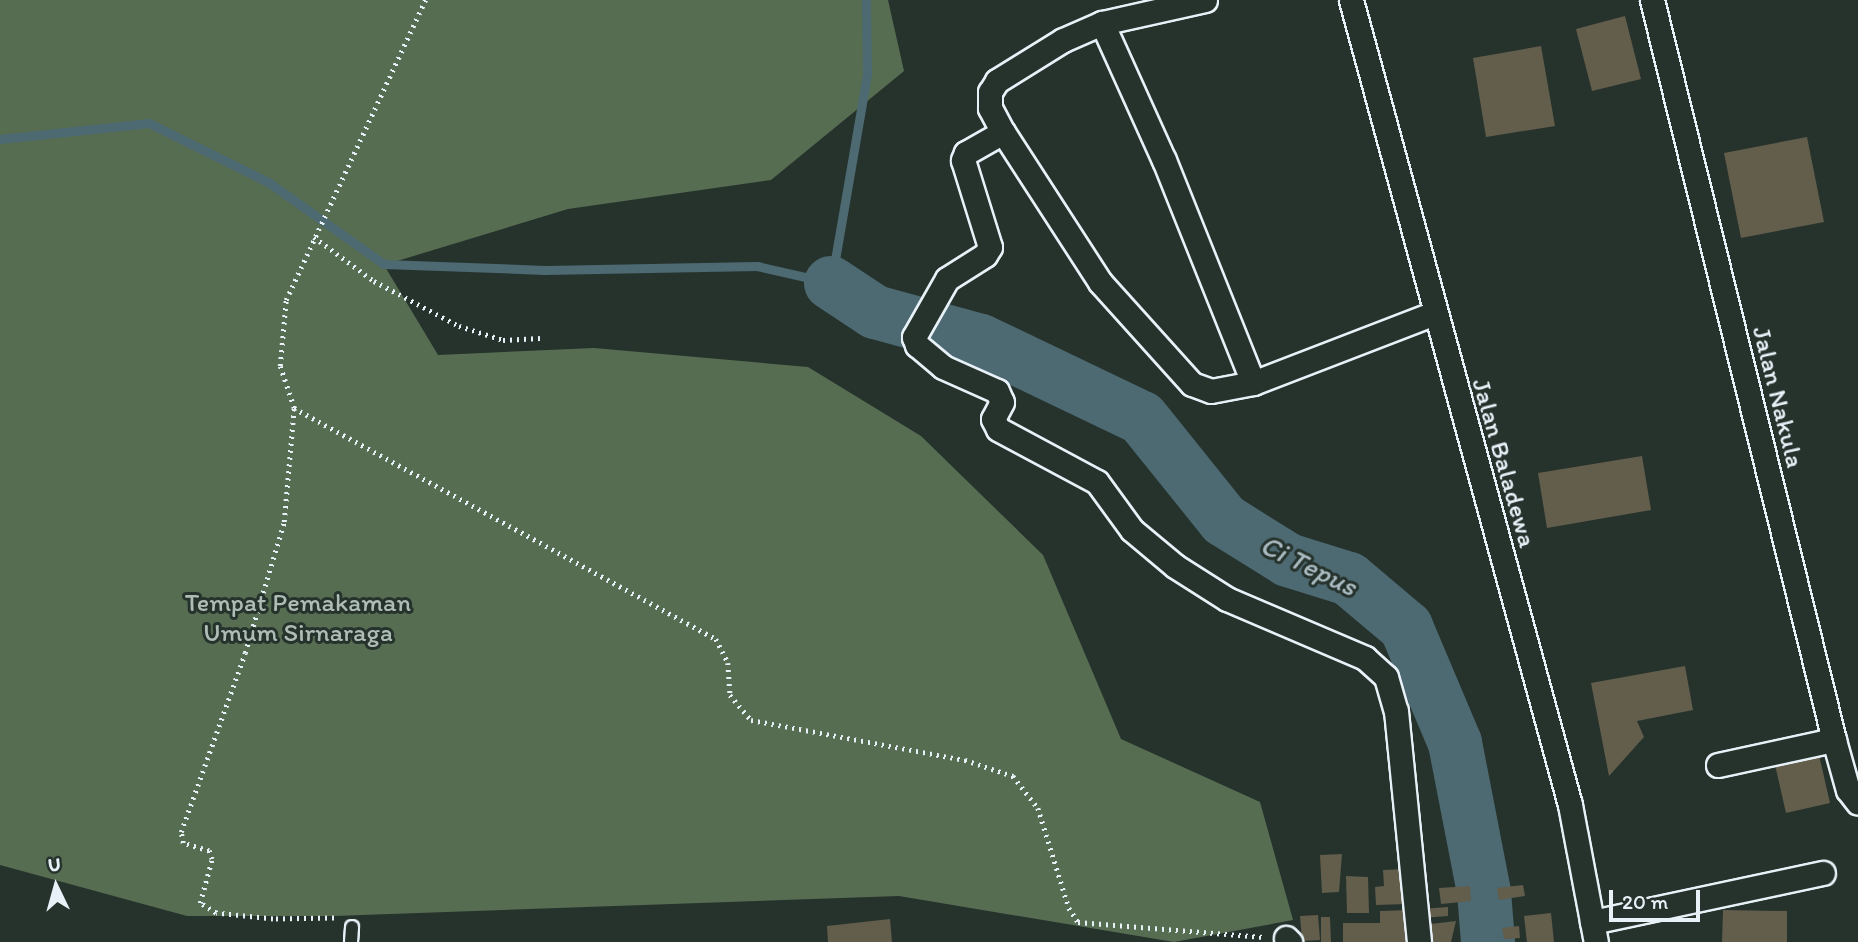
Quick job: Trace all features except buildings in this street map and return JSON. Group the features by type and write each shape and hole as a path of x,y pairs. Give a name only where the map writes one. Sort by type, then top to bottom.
{"street":[{"path":"1205,0 1102,23 1038,53 996,81 989,101 1003,132 1100,282 1192,384 1211,391 1253,383 1433,313"},
{"name":"Jalan Baladewa","path":"1351,0 1433,313 1570,805 1594,932"},
{"name":"Jalan Nakula","path":"1652,0 1835,740 1848,790 1858,803"},
{"path":"1102,23 1164,160 1253,383"},
{"path":"1003,132 966,153 963,160 990,247 985,255 947,279 914,337 917,345 943,367 997,391 1002,402 993,419 998,429 1097,482 1132,530 1175,566 1227,599 1365,658 1386,677 1396,712 1419,942"},
{"path":"1718,765 1835,740"},
{"path":"1594,932 1823,873"}],"lane":[{"path":"352,927 352,942"}],"path":[{"path":"352,927 344,917 273,919 216,913 200,903 212,859 209,851 183,843 181,832 275,561 284,522 294,408 280,366 281,325 298,267 335,198 425,0"},
{"path":"314,237 374,281 459,327 503,340 540,338"},
{"path":"294,408 716,639 728,663 730,695 751,720 965,760 1013,776 1038,808 1069,908 1078,922 1288,940"}],"green space":[{"name":"Tempat Pemakaman Umum Sirnaraga","path":"0,0 888,0 904,71 771,180 568,209 384,265 438,355 594,348 808,367 921,436 1043,555 1121,739 1260,802 1293,920 1174,942 899,896 334,916 187,916 0,865"}],"waterway":[{"path":"0,139 149,123 268,182 384,264 545,270 757,266 831,283 867,74 866,0"},
{"name":"Ci Tepus","path":"831,283 875,312 981,341 1142,418 1224,520 1288,560 1349,579 1406,627 1455,743 1484,892 1488,942"}]}
